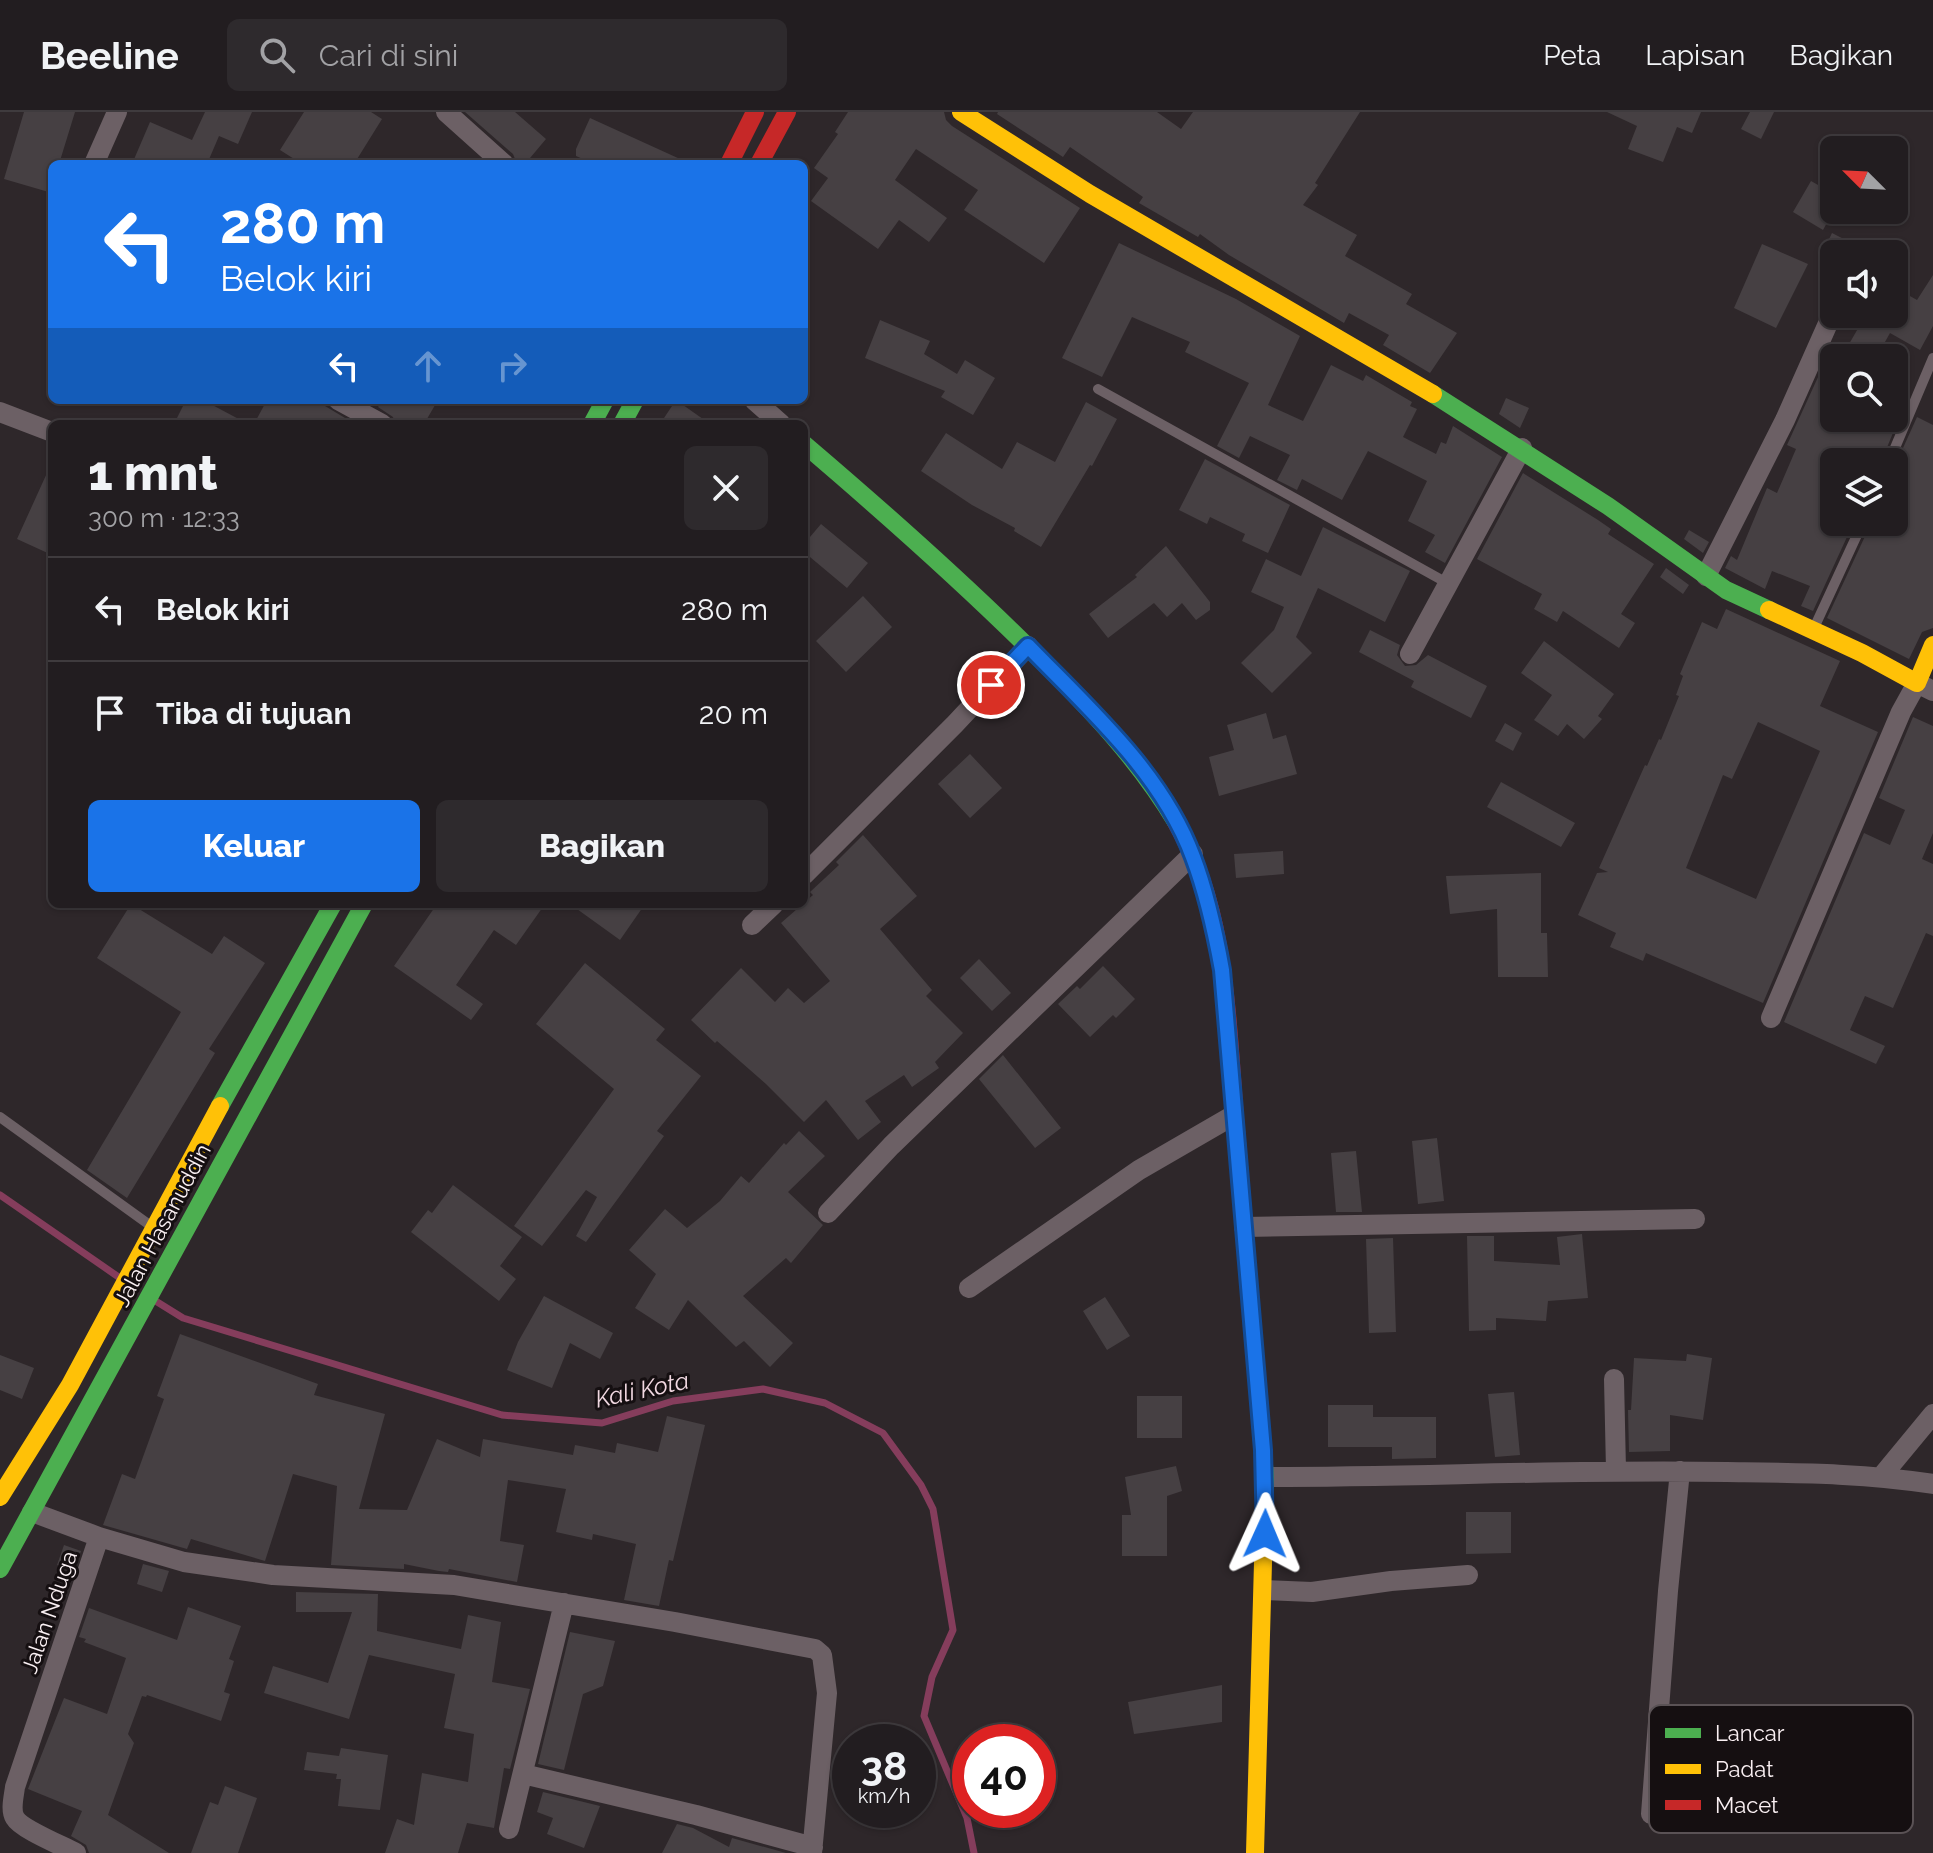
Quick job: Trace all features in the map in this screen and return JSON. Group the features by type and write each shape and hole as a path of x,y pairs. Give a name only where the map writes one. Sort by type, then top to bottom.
{"street":[{"path":"446,112 500,160"},
{"path":"731,160 755,112"},
{"path":"761,160 787,112"},
{"path":"961,112 1116,210 1522,448 1706,576 1754,604 1925,687"},
{"path":"96,160 115,116"},
{"path":"1706,576 1785,420 1826,328"},
{"path":"345,404 375,420"},
{"path":"758,404 776,420"},
{"path":"0,412 48,430"},
{"path":"808,447 946,565 1093,713 1143,770 1193,854 1212,913 1222,970 1265,1477 1255,1853"},
{"path":"1410,654 1522,448"},
{"path":"1771,1018 1895,725 1925,687 1933,645"},
{"path":"808,871 1028,646"},
{"path":"828,1213 891,1146 1193,854"},
{"name":"Jalan Hasanuddin","path":"0,1497 70,1385 149,1235 331,908"},
{"name":"Jalan Hasanuddin","path":"0,1569 362,908"},
{"path":"752,925 770,908"},
{"path":"321,926 345,940"},
{"path":"969,1288 1139,1170 1234,1115"},
{"path":"1244,1227 1695,1219"},
{"path":"1614,1379 1616,1470"},
{"path":"1881,1477 1933,1414"},
{"path":"1265,1477 1427,1477 1616,1470 1881,1477 1933,1484"},
{"path":"1659,1705 1680,1471"},
{"path":"32,1512 99,1537 184,1562 273,1575 454,1585 805,1646 822,1655 827,1693 813,1850 681,1812 523,1774"},
{"name":"Jalan Nduga","path":"76,1853 23,1825 15,1819 12,1807 15,1787 99,1537"},
{"path":"1264,1590 1312,1592 1468,1575"},
{"path":"509,1829 564,1603"}],"lane":[{"path":"1895,448 1933,358"},
{"path":"1098,389 1449,584"},
{"path":"1813,630 1857,536"},
{"path":"0,1117 149,1235"}],"building":[{"path":"24,112 75,112 60,160 48,160 48,192 4,179"},
{"path":"205,112 252,112 238,144 219,136 209,160 134,160 150,122 192,140"},
{"path":"304,112 371,112 382,119 356,160 296,160 280,150"},
{"path":"465,112 515,112 546,139 528,160 515,160 513,154"},
{"path":"848,112 944,112 952,126 1080,208 1044,263 964,210 978,190 916,149 895,180 947,218 929,242 899,220 878,249 811,201 828,178 814,168 838,134 835,132"},
{"path":"998,112 1157,112 1181,129 1193,112 1360,112 1303,205 1357,235 1345,256 1412,294 1406,304 1457,333 1430,373 1383,345 1389,335 1349,313 1344,323 1229,255 1200,234 1198,237 1139,203 1143,197 1070,147 1063,157"},
{"path":"1607,112 1701,112 1692,133 1677,127 1663,162 1628,149 1637,126"},
{"path":"1750,112 1774,112 1761,139 1741,129"},
{"path":"590,118 682,160 585,160 576,156 576,149"},
{"path":"1811,181 1820,186 1820,224 1826,224 1823,230 1793,212"},
{"path":"1832,233 1846,240 1829,240"},
{"path":"1119,243 1236,299 1300,336 1268,405 1303,421 1331,365 1363,381 1366,375 1412,402 1410,406 1417,409 1403,437 1436,454 1441,442 1446,444 1453,426 1502,457 1445,563 1425,552 1435,535 1408,521 1427,481 1368,451 1342,500 1302,479 1297,490 1277,480 1290,455 1250,436 1239,458 1217,446 1249,383 1185,352 1190,342 1132,317 1102,377 1062,358"},
{"path":"1762,244 1808,264 1776,328 1734,308"},
{"path":"1933,275 1933,326 1920,350 1890,333 1884,344 1849,344 1858,328 1908,328 1908,295 1917,300"},
{"path":"880,320 930,341 924,354 957,374 965,360 995,378 973,415 941,397 945,391 865,358"},
{"path":"1820,373 1820,432 1893,432 1887,448 1820,448 1820,536 1847,536 1813,611 1801,606 1810,586 1772,571 1765,589 1725,568 1731,556 1737,560 1767,488 1777,493 1796,449 1787,445"},
{"path":"1506,398 1529,408 1520,428 1499,414"},
{"path":"1086,402 1117,419 1092,466 1041,547 921,471 946,433 1002,469 1017,442 1055,462"},
{"path":"184,404 210,404 240,420 176,420"},
{"path":"265,404 322,404 348,420 256,420"},
{"path":"380,404 436,404 426,420 394,420 378,407"},
{"path":"673,404 682,404 704,420 663,420"},
{"path":"1917,417 1933,425 1933,628 1922,632 1909,659 1827,618 1865,536 1908,536 1908,448 1903,448"},
{"path":"1205,459 1290,505 1268,553 1242,541 1245,534 1210,517 1207,524 1179,510"},
{"path":"48,471 48,553 17,539"},
{"path":"1523,473 1611,529 1608,534 1654,564 1621,614 1635,623 1619,648 1563,611 1557,622 1534,609 1542,594 1477,559"},
{"path":"821,524 868,563 847,588 808,555 808,539"},
{"path":"1323,527 1410,571 1385,622 1318,588 1296,637 1312,653 1272,693 1241,663 1274,630 1284,607 1251,592 1266,559 1301,576"},
{"path":"1689,530 1709,542 1703,553 1684,539"},
{"path":"1166,546 1210,602 1210,610 1196,620 1182,603 1167,617 1154,603 1108,638 1089,614 1137,577 1135,575"},
{"path":"1666,568 1689,585 1683,594 1660,577"},
{"path":"863,596 892,627 846,672 816,641"},
{"path":"1726,609 1840,661 1820,706 1878,732 1763,1003 1646,953 1643,961 1610,947 1616,933 1578,915 1597,873 1608,872 1599,868 1645,765 1661,740 1679,696 1676,695 1683,676 1680,674 1702,622 1717,629","holes":["1758,722 1820,751 1756,899 1686,868 1723,775 1732,779"]},
{"path":"1370,630 1400,645 1397,655 1405,666 1416,665 1428,655 1487,686 1471,718 1411,687 1414,681 1359,652"},
{"path":"1544,641 1614,694 1598,716 1602,719 1584,739 1567,724 1558,736 1534,720 1552,695 1521,673"},
{"path":"1266,713 1273,739 1286,735 1297,774 1219,796 1209,757 1234,750 1227,725"},
{"path":"1913,717 1933,726 1933,833 1922,859 1933,864 1933,936 1926,933 1893,1008 1865,996 1850,1030 1885,1046 1876,1064 1784,1022 1864,833 1890,845 1905,810 1879,798"},
{"path":"1505,723 1522,733 1513,751 1495,741"},
{"path":"970,754 1002,788 970,818 938,784"},
{"path":"1501,782 1575,823 1561,847 1487,807"},
{"path":"863,835 917,896 880,929 932,990 926,996 963,1033 935,1062 939,1068 912,1087 904,1075 865,1101 881,1122 858,1140 826,1100 804,1122 766,1084 691,1020 741,968 775,1002 788,988 804,1003 830,981 781,923 798,908 808,908 808,899 813,895 810,892 839,865 836,862"},
{"path":"1283,851 1284,874 1236,878 1234,854"},
{"path":"1541,873 1541,933 1547,933 1548,977 1498,977 1497,909 1450,914 1446,876"},
{"path":"128,908 137,908 212,954 224,936 265,963 209,1049 215,1053 127,1198 87,1170 181,1012 97,958"},
{"path":"434,908 542,908 516,945 494,930 456,985 483,1004 471,1020 394,966"},
{"path":"576,908 642,908 620,940"},
{"path":"979,959 1011,993 992,1011 960,978"},
{"path":"585,963 665,1029 656,1040 701,1076 657,1131 664,1136 586,1242 576,1236 597,1197 586,1190 542,1246 514,1226 614,1089 536,1024"},
{"path":"1103,966 1135,999 1090,1037 1058,1004 1077,986 1080,989"},
{"path":"1003,1055 1061,1128 1035,1148 979,1079"},
{"path":"799,1131 825,1156 788,1192 823,1225 791,1263 786,1258 743,1296 793,1343 770,1367 744,1341 736,1347 688,1300 669,1330 635,1308 656,1274 629,1250 665,1209 687,1228 720,1201 741,1176 749,1183 784,1143 786,1145"},
{"path":"1437,1138 1444,1201 1418,1204 1412,1141"},
{"path":"1356,1151 1362,1212 1336,1212 1331,1153"},
{"path":"453,1185 522,1237 500,1266 516,1279 499,1301 411,1232 428,1210 432,1213"},
{"path":"1582,1234 1588,1298 1548,1301 1546,1321 1496,1318 1496,1330 1469,1331 1467,1236 1494,1236 1494,1261 1560,1265 1557,1237"},
{"path":"1393,1238 1396,1332 1369,1333 1366,1239"},
{"path":"544,1296 613,1333 600,1359 570,1343 552,1388 507,1370 518,1342"},
{"path":"1105,1297 1130,1336 1107,1350 1083,1311"},
{"path":"180,1334 318,1384 314,1395 385,1414 359,1509 407,1510 437,1439 480,1457 483,1439 573,1455 575,1445 615,1453 617,1443 658,1452 667,1416 705,1425 673,1561 669,1560 659,1606 624,1600 636,1544 593,1534 592,1540 556,1532 566,1489 508,1480 500,1541 524,1545 517,1582 404,1564 404,1569 331,1565 337,1486 293,1474 265,1561 191,1539 187,1549 103,1525 122,1474 135,1479 164,1399 157,1396"},
{"path":"1687,1354 1712,1358 1703,1420 1670,1415 1670,1451 1629,1452 1628,1410 1631,1410 1634,1358 1686,1361"},
{"path":"0,1355 34,1368 22,1399 0,1390"},
{"path":"1514,1392 1520,1455 1495,1457 1488,1394"},
{"path":"1137,1396 1182,1396 1182,1438 1137,1438"},
{"path":"1328,1405 1373,1405 1373,1417 1436,1417 1436,1458 1392,1459 1392,1447 1328,1447"},
{"path":"1176,1466 1182,1491 1167,1496 1167,1556 1122,1556 1122,1515 1131,1515 1125,1477"},
{"path":"1466,1512 1511,1512 1511,1553 1466,1554"},
{"path":"64,1545 81,1551 74,1570 57,1565"},
{"path":"143,1564 169,1571 162,1592 137,1584"},
{"path":"296,1592 378,1594 377,1631 461,1649 468,1615 501,1622 492,1682 530,1689 510,1769 504,1768 494,1828 467,1823 458,1853 385,1853 397,1819 414,1825 422,1773 468,1782 474,1734 444,1728 455,1674 369,1655 349,1719 264,1693 273,1666 328,1683 352,1612 296,1612"},
{"path":"188,1607 241,1626 229,1659 234,1661 224,1692 230,1694 221,1721 147,1695 142,1696 128,1734 134,1743 108,1815 169,1853 89,1853 86,1845 71,1836 82,1811 28,1789 64,1698 107,1714 126,1658 84,1642 86,1639 79,1637 89,1608 177,1640"},
{"path":"570,1632 615,1641 603,1686 583,1694 564,1770 538,1764"},
{"path":"1222,1685 1222,1722 1134,1734 1128,1702"},
{"path":"341,1748 388,1755 380,1810 338,1806 341,1779 336,1779 337,1774 304,1770 307,1752 339,1756"},
{"path":"225,1786 257,1798 238,1853 191,1853 210,1802 218,1805"},
{"path":"543,1792 600,1806 584,1848 547,1834 553,1818 537,1812"},
{"path":"677,1824 693,1828 729,1847 732,1838 786,1853 662,1853"}],"waterway":[{"name":"Kali Kota","path":"0,1195 120,1278"},
{"name":"Kali Kota","path":"154,1300 183,1318 502,1415 602,1423 673,1401 763,1389 825,1403 883,1433 921,1485 933,1509 953,1630 932,1677 924,1716 967,1818 974,1853"}],"traffic: fast":[{"path":"1433,394 1608,506 1726,590 1769,610"},
{"path":"594,420 603,404"},
{"path":"624,420 633,404"},
{"path":"808,447 953,576 1058,677 1130,756 1176,822"},
{"path":"220,1106 331,908"},
{"path":"0,1569 362,908"},
{"path":"1236,1130 1265,1477 1264,1526"}],"traffic: slow":[{"path":"961,112 1090,194 1433,394"},
{"path":"1769,610 1862,653 1917,683 1933,645"},
{"path":"0,1497 70,1385 220,1106"},
{"path":"1255,1853 1264,1526"}],"traffic: jam":[{"path":"731,160 755,112"},
{"path":"761,160 787,112"},
{"path":"1176,822 1193,857 1215,932 1227,1011 1236,1130"}],"route":[{"path":"991,685 1028,646 1143,770 1193,854 1212,913 1222,970 1255,1344 1265,1477 1265,1534"}]}
